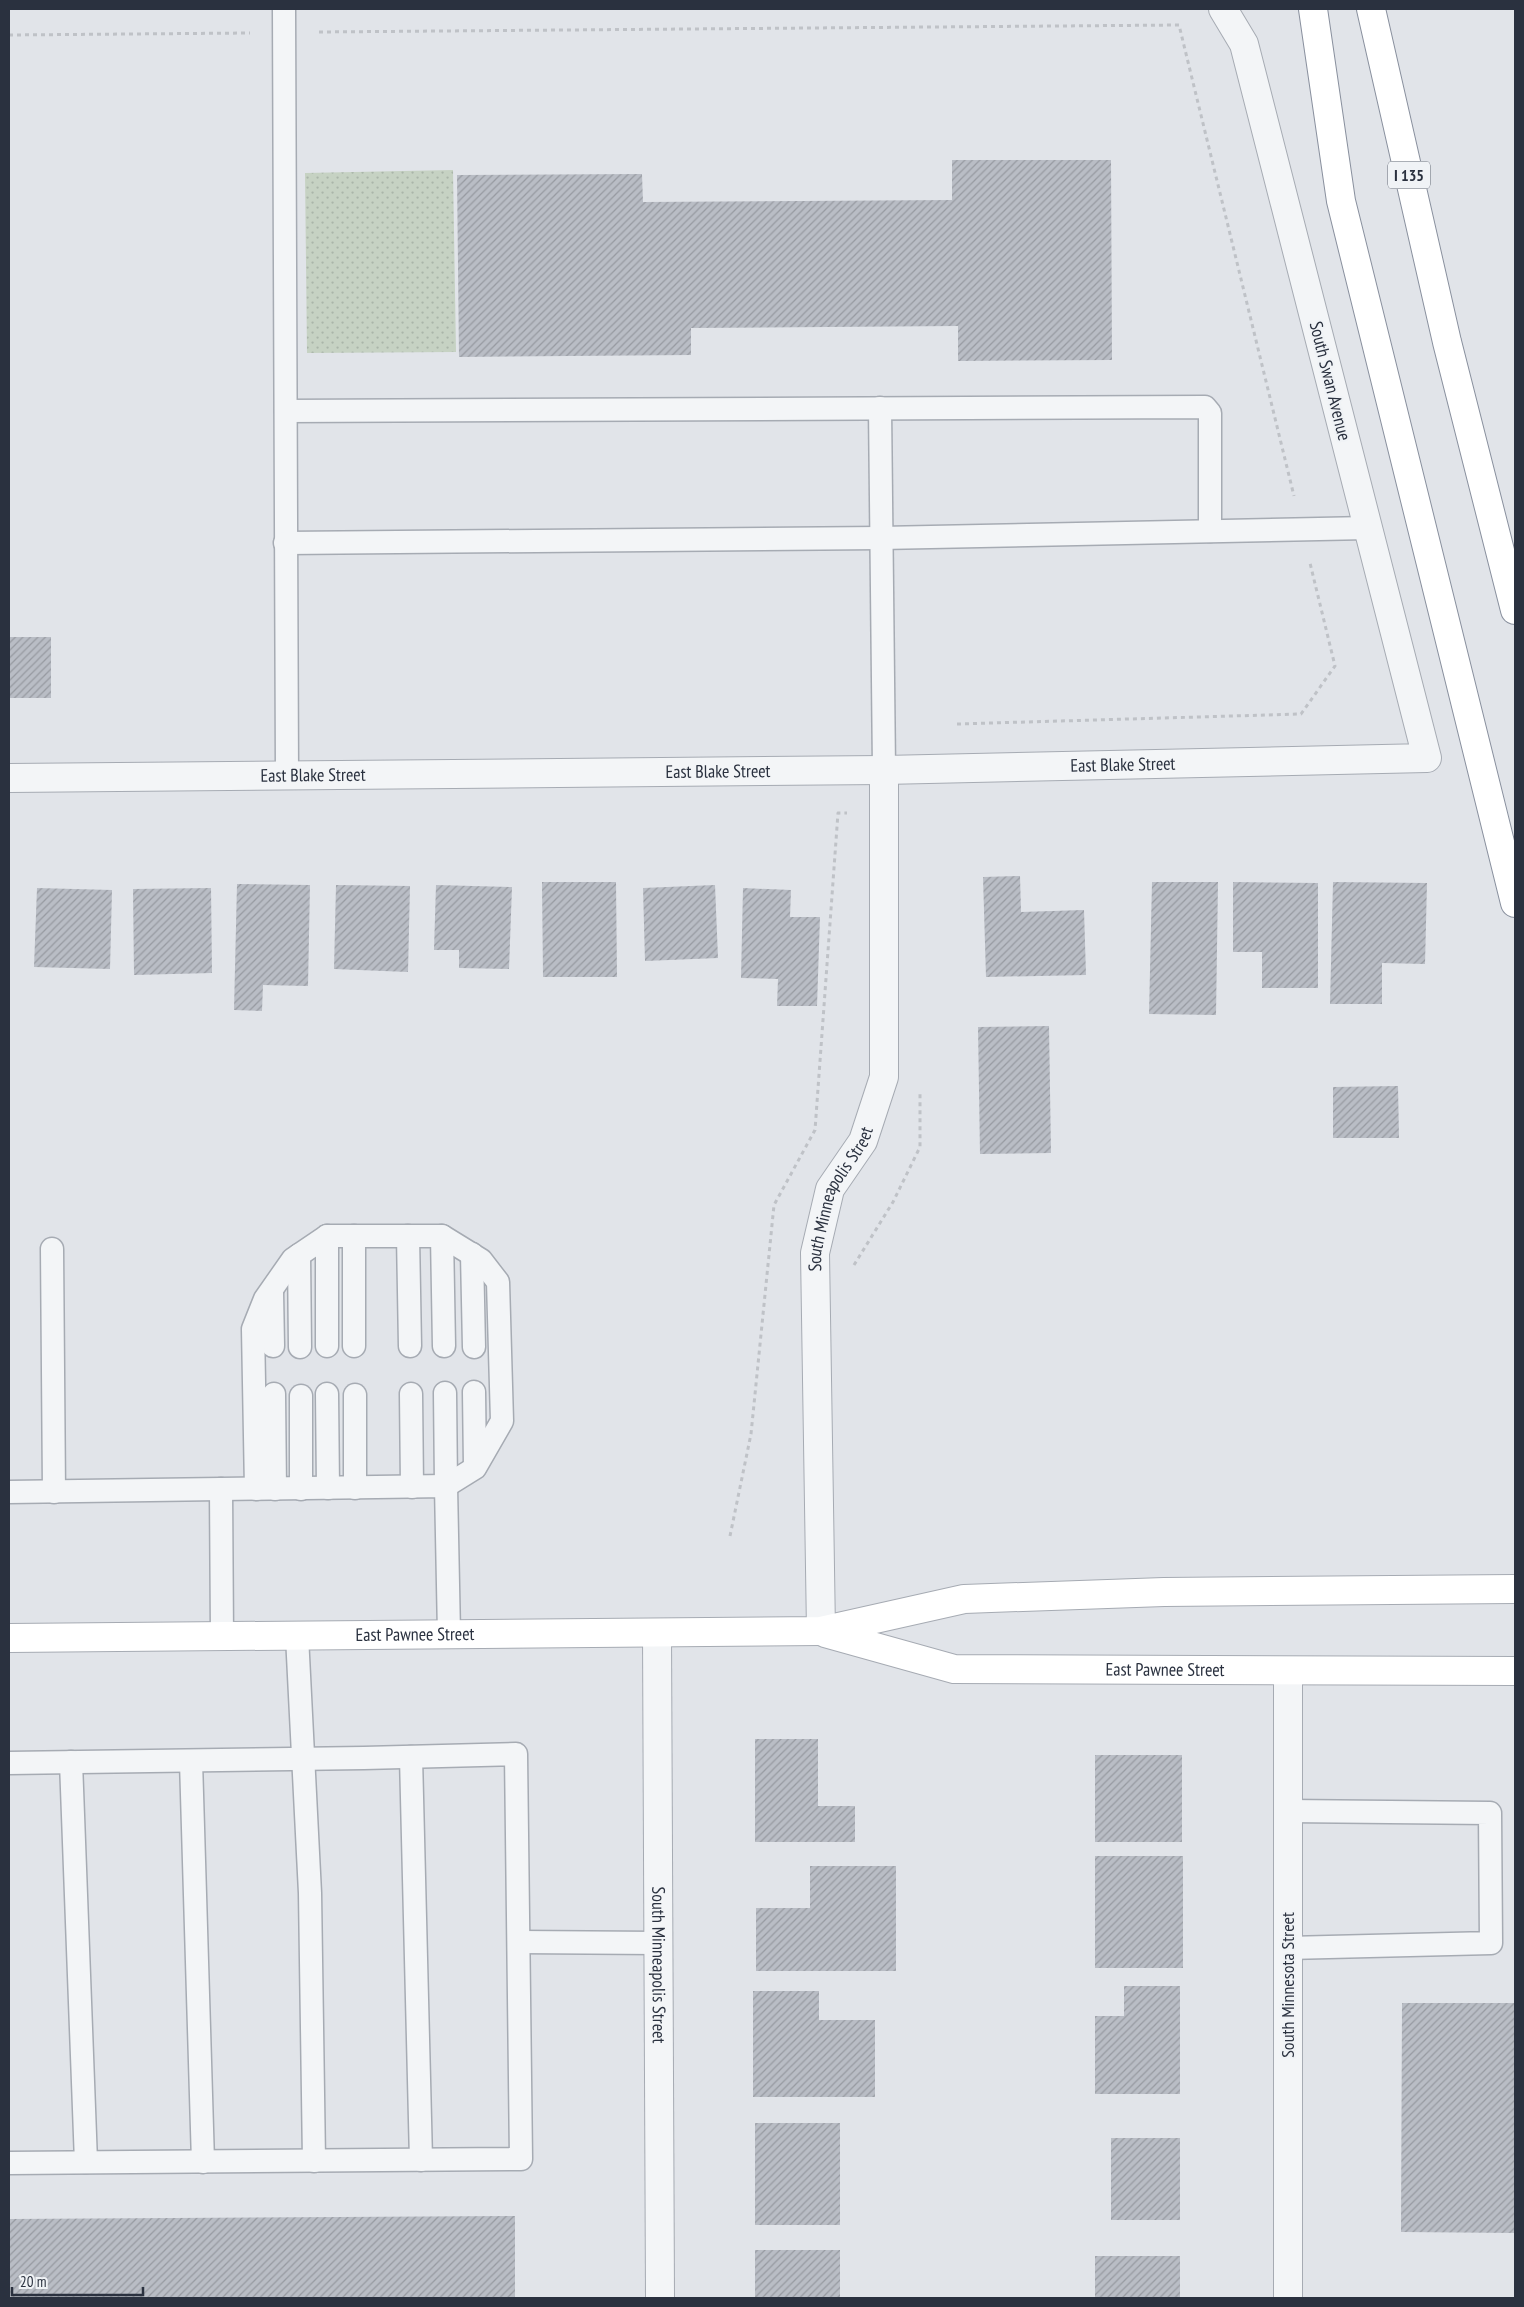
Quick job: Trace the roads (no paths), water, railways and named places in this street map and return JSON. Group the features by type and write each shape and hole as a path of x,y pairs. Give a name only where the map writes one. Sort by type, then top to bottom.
{"main road":[{"path":"1313,9 1341,201 1515,903"},
{"name":"I 135","path":"1371,9 1447,342 1515,610"},
{"name":"East Pawnee Street","path":"9,1638 821,1632 964,1599 1164,1592 1515,1589"},
{"name":"East Pawnee Street","path":"821,1632 954,1669 1515,1670"}],"street":[{"name":"South Swan Avenue","path":"1223,9 1244,44 1427,758"},
{"name":"East Blake Street","path":"9,778 884,770 1427,758"},
{"name":"South Minneapolis Street","path":"821,1632 815,1253 830,1189 863,1141 884,1078 884,770"},
{"name":"South Minneapolis Street","path":"657,1633 660,2298"},
{"name":"South Minnesota Street","path":"1288,1671 1288,2298"}],"lane":[{"path":"284,9 287,776"},
{"path":"286,411 1205,407 1210,413 1210,531"},
{"path":"880,408 884,770"},
{"path":"285,543 881,538 1368,528"},
{"path":"327,1236 327,1346"},
{"path":"9,1492 301,1489 446,1486 475,1468 502,1421 498,1282 481,1260 442,1236 327,1236 293,1260 265,1299 253,1329 265,1489"},
{"path":"354,1236 354,1346"},
{"path":"408,1236 410,1346"},
{"path":"442,1236 444,1346"},
{"path":"52,1249 54,1492"},
{"path":"472,1254 474,1346"},
{"path":"300,1255 300,1347"},
{"path":"272,1288 273,1346"},
{"path":"474,1392 475,1468"},
{"path":"445,1393 449,1634"},
{"path":"265,1489 274,1394"},
{"path":"327,1394 328,1488"},
{"path":"411,1394 412,1487"},
{"path":"355,1395 355,1488"},
{"path":"301,1396 301,1489"},
{"path":"220,1489 222,1636"},
{"path":"297,1636 310,1892 314,2161"},
{"path":"9,1763 516,1754 521,2159 9,2163"},
{"path":"411,1757 420,2160"},
{"path":"191,1760 203,2162"},
{"path":"71,1762 86,2162"},
{"path":"1288,1811 1490,1813 1491,1942 1288,1948"},
{"path":"519,1942 658,1943"}]}
